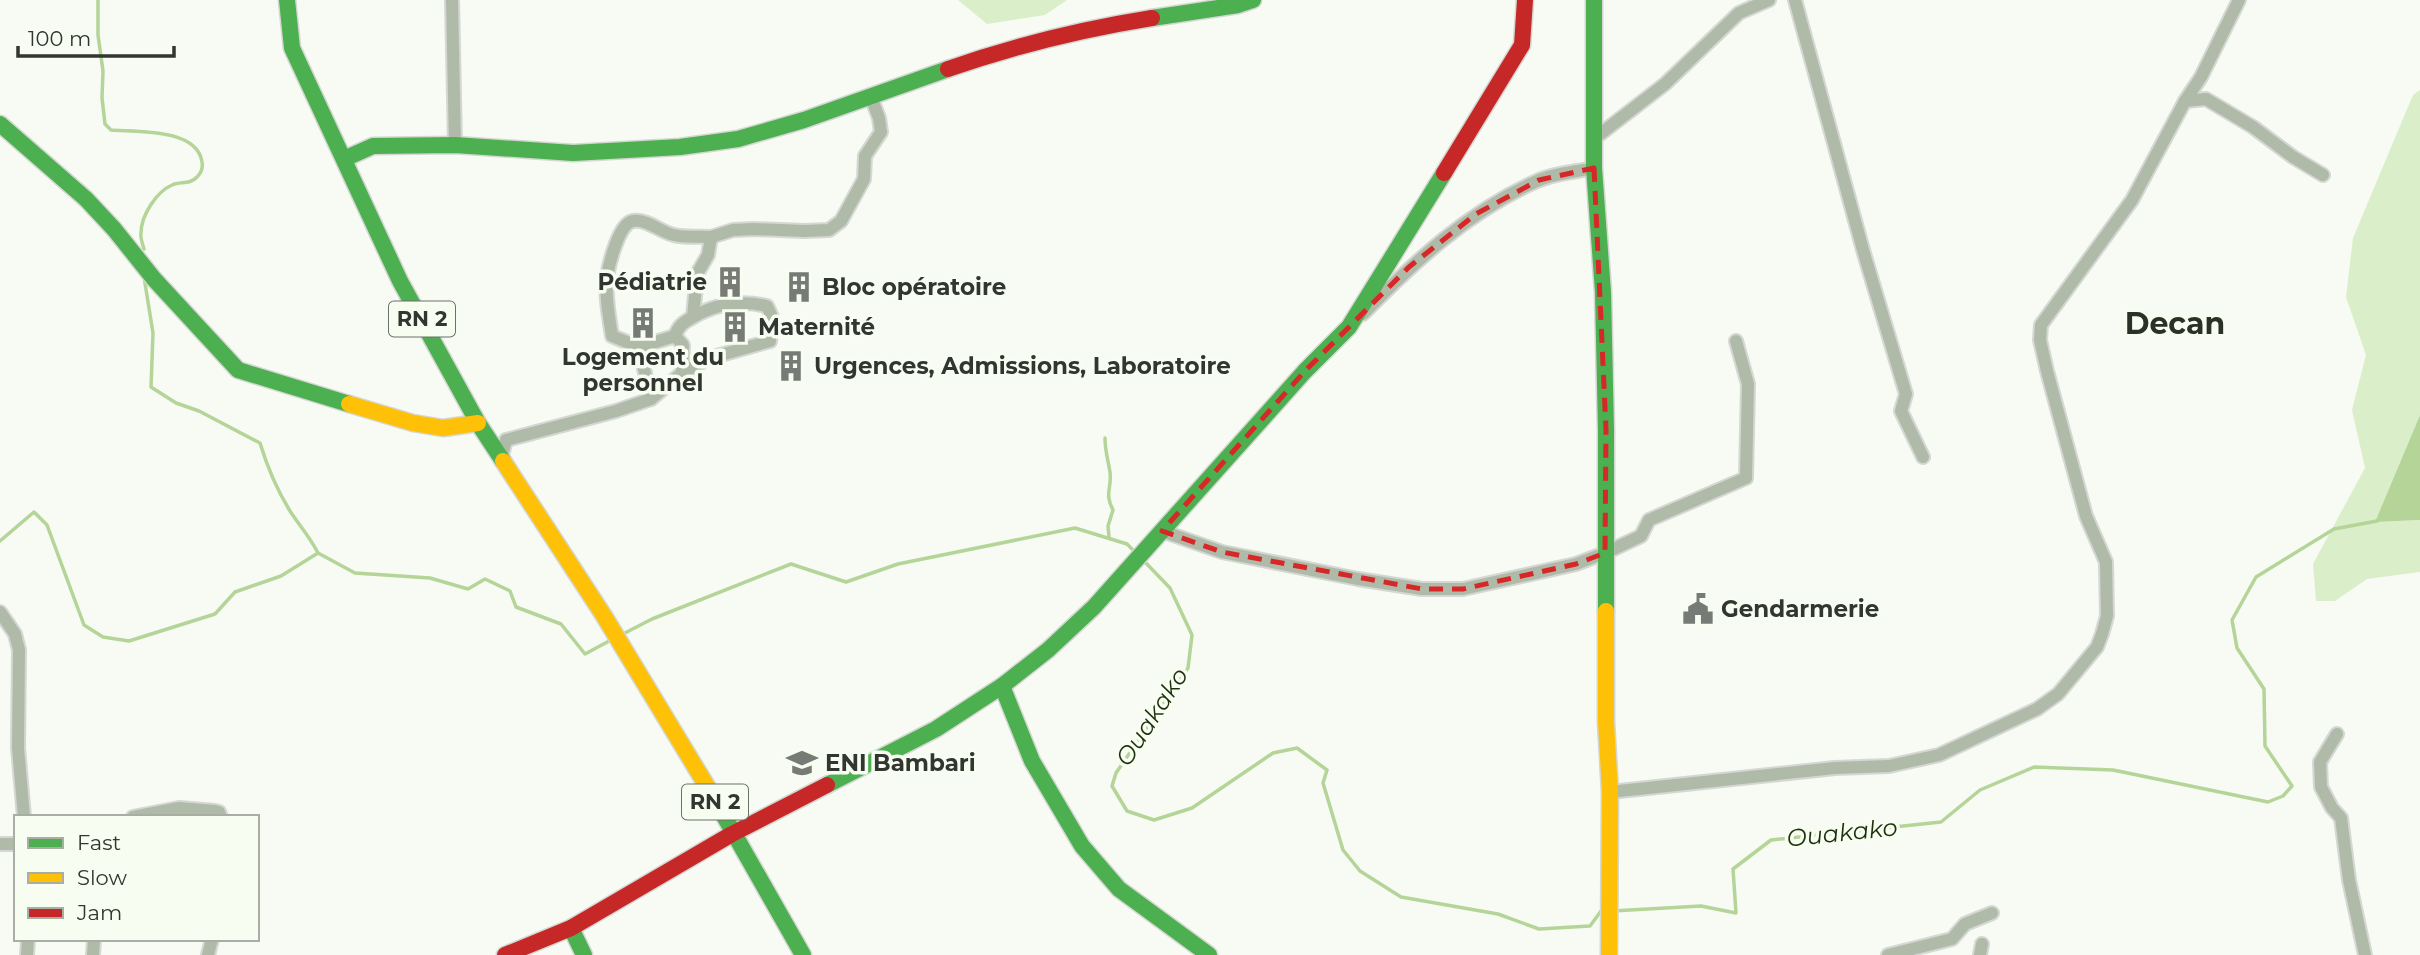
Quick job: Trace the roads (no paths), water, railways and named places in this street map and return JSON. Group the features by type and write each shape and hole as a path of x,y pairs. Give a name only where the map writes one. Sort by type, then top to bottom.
{"street":[{"name":"RN 2","path":"287,0 292,48 400,281 478,423 604,616 682,744 803,955"},
{"path":"452,0 454,145"},
{"path":"1349,327 1522,45 1525,0"},
{"path":"1594,0 1594,168 1603,292 1606,430 1606,722 1610,792 1608,948"},
{"path":"1595,138 1665,84 1739,13 1769,0"},
{"path":"1796,0 1863,250 1906,394 1901,411 1923,457"},
{"path":"1610,792 1835,768 1889,766 1939,755 2037,709 2058,694 2097,647 2107,616 2106,562 2086,516 2046,371 2040,340 2041,326 2132,200 2185,101 2201,77 2239,0"},
{"path":"344,159 373,146 454,145 573,153 680,147 738,139 804,120 982,57 1102,26 1243,2"},
{"path":"675,336 639,347 612,336 607,278 625,225 631,221 643,221 675,235 711,237 733,230 829,230 841,221 864,179 865,156 881,132 871,97"},
{"path":"2185,101 2206,99 2253,127 2293,157 2323,175"},
{"path":"0,124 86,199 154,279 238,370 413,423 443,428 478,423"},
{"path":"505,955 570,928 732,834 936,729 1002,686 1048,650 1094,607 1305,371 1409,267 1476,214 1539,180 1594,168"},
{"path":"693,317 697,274 708,255 711,237"},
{"path":"501,459 506,440 651,399 665,390 682,373 710,358 770,341 772,317 767,306 724,303 706,308 677,328 675,336"},
{"path":"675,336 683,345 682,373"},
{"path":"1162,531 1222,552 1422,589 1463,589 1576,564 1605,554 1641,536 1649,520 1746,478 1748,384 1736,341"},
{"path":"639,347 651,399"},
{"path":"0,612 15,634 19,650 18,748 23,815"},
{"path":"1002,686 1032,761 1082,846 1119,889 1209,955"},
{"path":"2337,734 2320,762 2321,787 2332,808 2341,818 2349,880 2365,955"},
{"path":"143,815 179,808 215,811 220,815"},
{"path":"1888,955 1952,939 1965,924 1992,913"},
{"path":"570,928 584,955"}],"waterway":[{"path":"98,0 105,124 111,130 178,137 198,151 202,162 201,172 194,179 166,188 150,205 142,226 144,249"},
{"path":"144,277 153,333 151,387 176,403 199,411 260,443 281,495 318,553"},
{"path":"1105,438 1110,472 1109,499 1113,510 1108,526 1109,537"},
{"name":"Ouakako","path":"0,541 34,512 47,525 84,625 103,637 129,641 215,614 235,592 281,576 318,553 355,573 430,578 468,589 485,579 510,591 516,607 561,624 585,654 611,640"},
{"name":"Ouakako","path":"1612,911 1701,906 1736,913 1733,869 1771,840 1941,822 1980,790 2034,767 2113,770 2268,802 2283,796 2292,786 2265,746 2264,689 2237,648 2232,620 2256,577 2334,529 2377,521"},
{"name":"Ouakako","path":"621,635 652,619 791,564 846,582 898,564 1075,528 1127,544 1136,553"},
{"name":"Ouakako","path":"1144,561 1170,588 1192,635 1188,668 1116,773 1112,786 1127,811 1154,820 1192,808 1273,753 1297,748 1327,770 1323,783 1343,850 1360,871 1401,897 1498,914 1539,929 1590,926 1601,911 1605,911"}],"place":[{"name":"Pédiatrie","path":"730,282"},
{"name":"Bloc opératoire","path":"799,287"},
{"name":"Logement du personnel","path":"643,323"},
{"name":"Maternité","path":"735,327"},
{"name":"Urgences, Admissions, Laboratoire","path":"791,366"},
{"name":"Gendarmerie","path":"1698,609"},
{"name":"ENI Bambari","path":"802,763"}],"district":[{"name":"Decan","path":"2175,324"}]}
